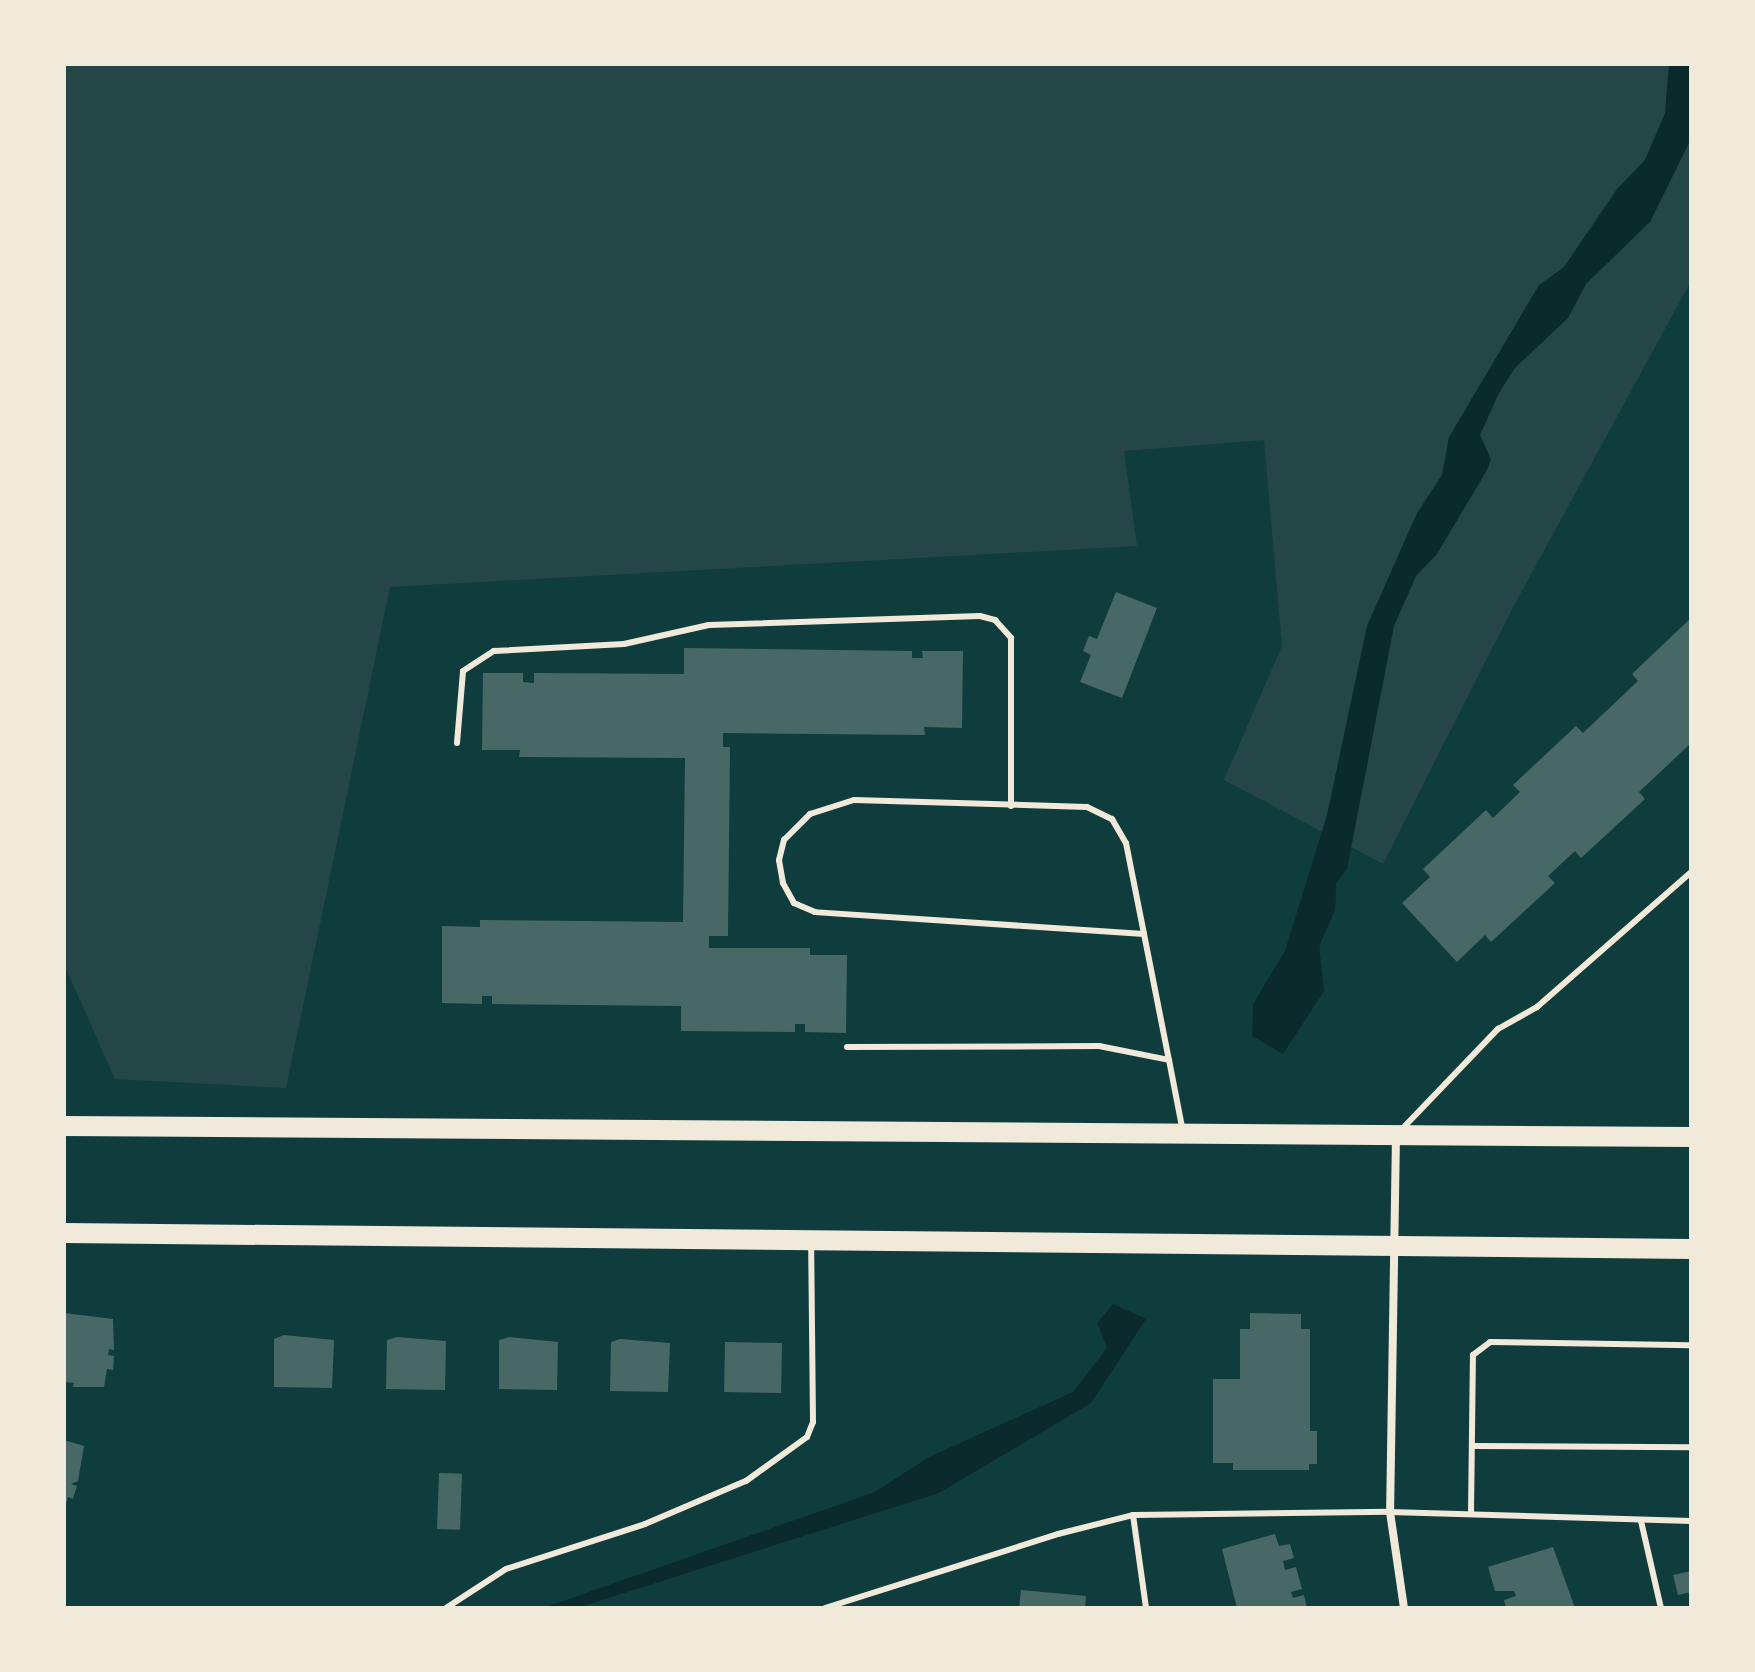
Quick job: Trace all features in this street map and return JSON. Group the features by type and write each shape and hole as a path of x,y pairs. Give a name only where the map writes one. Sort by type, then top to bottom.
{"main road":[{"path":"64,1126 1691,1137"},
{"path":"64,1233 1691,1249"}],"street":[{"path":"1396,1135 1391,1246 1390,1512 1404,1608"}],"lane":[{"path":"457,743 463,671 494,651 624,644 709,625 980,616 995,620 1011,638 1011,806"},
{"path":"1144,934 837,917 794,903 783,883 779,860 784,840 810,814 829,804 854,800 1087,807 1112,819 1126,843 1184,1135"},
{"path":"1396,1135 1498,1029 1537,1007 1691,872"},
{"path":"847,1047 1099,1046 1169,1060"},
{"path":"446,1608 506,1569 645,1524 746,1481 807,1437 813,1422 812,1240"},
{"path":"1471,1514 1473,1355 1490,1342 1691,1345"},
{"path":"1472,1446 1691,1447"},
{"path":"825,1608 1058,1534 1133,1515 1390,1512 1691,1521"},
{"path":"1133,1515 1146,1608"},
{"path":"1641,1521 1661,1608"}],"shaded area":[{"path":"64,64 1691,64 1691,281 1510,613 1383,864 1224,780 1282,646 1264,440 1124,451 1137,546 390,587 286,1088 115,1079 64,964"},
{"path":"1669,64 1691,64 1691,139 1650,222 1586,284 1568,318 1515,368 1499,393 1480,435 1491,459 1487,470 1437,554 1416,576 1394,626 1347,869 1336,883 1335,910 1319,946 1324,991 1283,1054 1252,1036 1253,1004 1285,951 1327,815 1367,626 1417,513 1442,475 1449,437 1539,285 1564,267 1617,189 1645,160 1665,113"},
{"path":"1113,1304 1146,1319 1091,1403 939,1493 577,1608 543,1608 875,1492 929,1457 1073,1392 1107,1348 1097,1323"}],"building":[{"path":"1116,592 1157,608 1122,698 1080,682 1091,655 1083,651 1089,636 1097,639"},
{"path":"1691,618 1691,743 1639,792 1645,799 1581,858 1575,851 1548,876 1555,883 1491,942 1485,935 1457,962 1402,903 1430,877 1423,869 1486,810 1493,818 1520,792 1513,785 1576,726 1583,733 1638,681 1632,674"},
{"path":"684,648 912,651 912,658 923,658 922,651 963,651 962,728 924,727 925,735 723,733 723,747 730,747 728,936 709,936 709,948 810,948 810,955 847,955 846,1033 805,1032 805,1024 795,1024 795,1032 681,1031 681,1006 492,1004 492,996 482,996 482,1004 442,1003 442,926 480,927 480,920 683,922 685,758 519,757 520,750 482,750 483,673 523,673 523,682 534,683 534,673 684,674"},
{"path":"64,1313 113,1319 114,1350 109,1349 108,1355 114,1356 113,1370 107,1369 104,1387 73,1387 74,1383 64,1382"},
{"path":"1250,1313 1301,1314 1301,1329 1310,1329 1310,1431 1317,1431 1317,1464 1309,1464 1309,1470 1233,1470 1233,1463 1213,1463 1213,1379 1240,1379 1240,1329 1250,1329"},
{"path":"284,1335 334,1340 332,1388 274,1387 274,1339"},
{"path":"397,1337 446,1341 445,1390 386,1389 387,1340"},
{"path":"509,1337 558,1342 557,1390 499,1389 499,1340"},
{"path":"620,1339 670,1343 668,1392 610,1391 611,1342"},
{"path":"725,1342 782,1343 781,1393 724,1392"},
{"path":"64,1440 84,1446 78,1481 71,1484 77,1486 73,1499 68,1497 65,1507"},
{"path":"439,1473 462,1474 460,1530 437,1529"},
{"path":"1275,1534 1279,1546 1290,1544 1294,1558 1283,1561 1285,1570 1296,1567 1302,1589 1291,1592 1293,1598 1304,1595 1307,1608 1237,1608 1222,1549"},
{"path":"1553,1547 1575,1608 1506,1608 1504,1600 1516,1596 1514,1591 1495,1591 1488,1567"},
{"path":"1691,1571 1691,1592 1678,1595 1673,1575"},
{"path":"1021,1590 1086,1596 1085,1608 1019,1608"}]}
